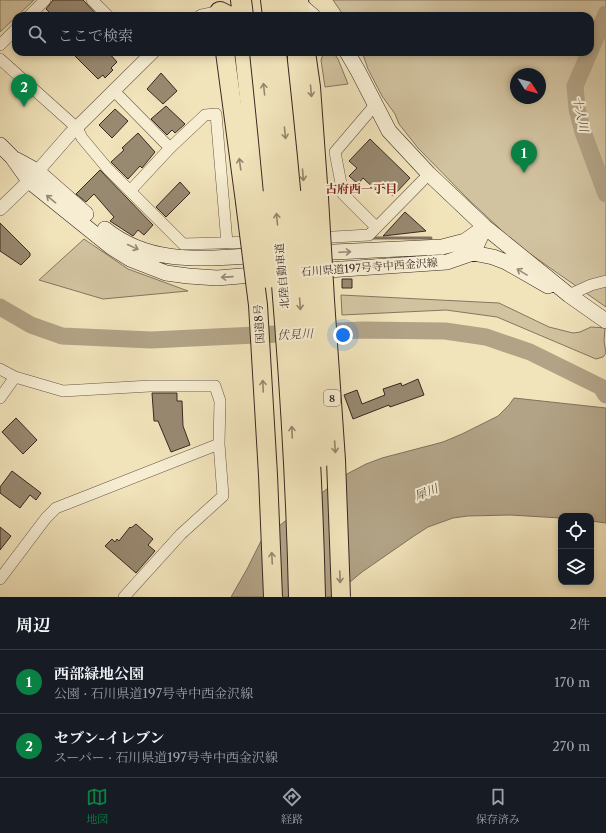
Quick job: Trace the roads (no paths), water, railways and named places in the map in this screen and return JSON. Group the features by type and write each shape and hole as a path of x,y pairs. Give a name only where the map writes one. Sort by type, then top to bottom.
{"highway":[{"path":"241,0 242,12"},
{"path":"254,0 256,12"},
{"path":"271,0 272,12"},
{"name":"国道8号","path":"226,56 253,202 274,597"},
{"path":"245,56 253,202 275,356 289,597"},
{"name":"北陸自動車道","path":"260,56 270,142 284,300 299,597"},
{"name":"北陸自動車道","path":"276,56 286,138 300,300 309,439 315,597"},
{"path":"293,56 312,199 322,424 323,597"},
{"path":"297,86 298,56"},
{"name":"8","path":"307,56 311,87 312,199 325,300 336,460 341,597"}],"main road":[{"path":"349,56 389,131 429,174 485,227 570,295 606,321"},
{"name":"石川県道197号寺中西金沢線","path":"0,146 111,247 130,259 166,272 188,276 217,278 447,262 473,254"},
{"name":"石川県道197号寺中西金沢線","path":"33,176 77,206 117,239 144,252 173,258 442,247 465,240 485,227"},
{"path":"485,227 473,254 493,257 506,262 542,284 570,295"}],"street":[{"path":"33,12 45,0"},
{"path":"92,0 104,12"},
{"path":"0,45 12,33"},
{"path":"0,209 114,91 145,56"},
{"path":"0,59 77,128 82,138 108,169 183,244 369,235 429,174"},
{"path":"114,91 170,148"},
{"path":"375,105 335,152 343,194 376,228"},
{"path":"130,191 170,148 205,115 216,114 227,243"},
{"path":"570,295 591,285 606,281"},
{"path":"0,369 16,377 63,391 150,386 215,386 220,401 219,444 222,496 181,534 124,597"},
{"path":"0,398 16,377"},
{"path":"0,579 46,518 56,508 219,444"}],"water":[{"name":"犀川","path":"514,398 606,408 606,523 594,521 594,513 558,513 558,518 510,515 468,516 453,518 428,527 414,536 362,572 332,597 231,597 262,539 345,475 366,464 382,458 443,442 462,434 498,416"}],"waterway":[{"name":"十人川","path":"594,42 606,14"},
{"name":"十人川","path":"588,56 575,86 577,109 583,132 606,194"},
{"path":"371,238 431,238"},
{"name":"伏見川","path":"0,307 31,325 62,336 151,340 362,330 445,331 486,337 530,352 601,387 606,395"}],"place":[{"name":"セブン-イレブン","path":"24,107"},
{"name":"西部緑地公園","path":"524,173"}],"district":[{"name":"古府西一丁目","path":"361,188"}]}
